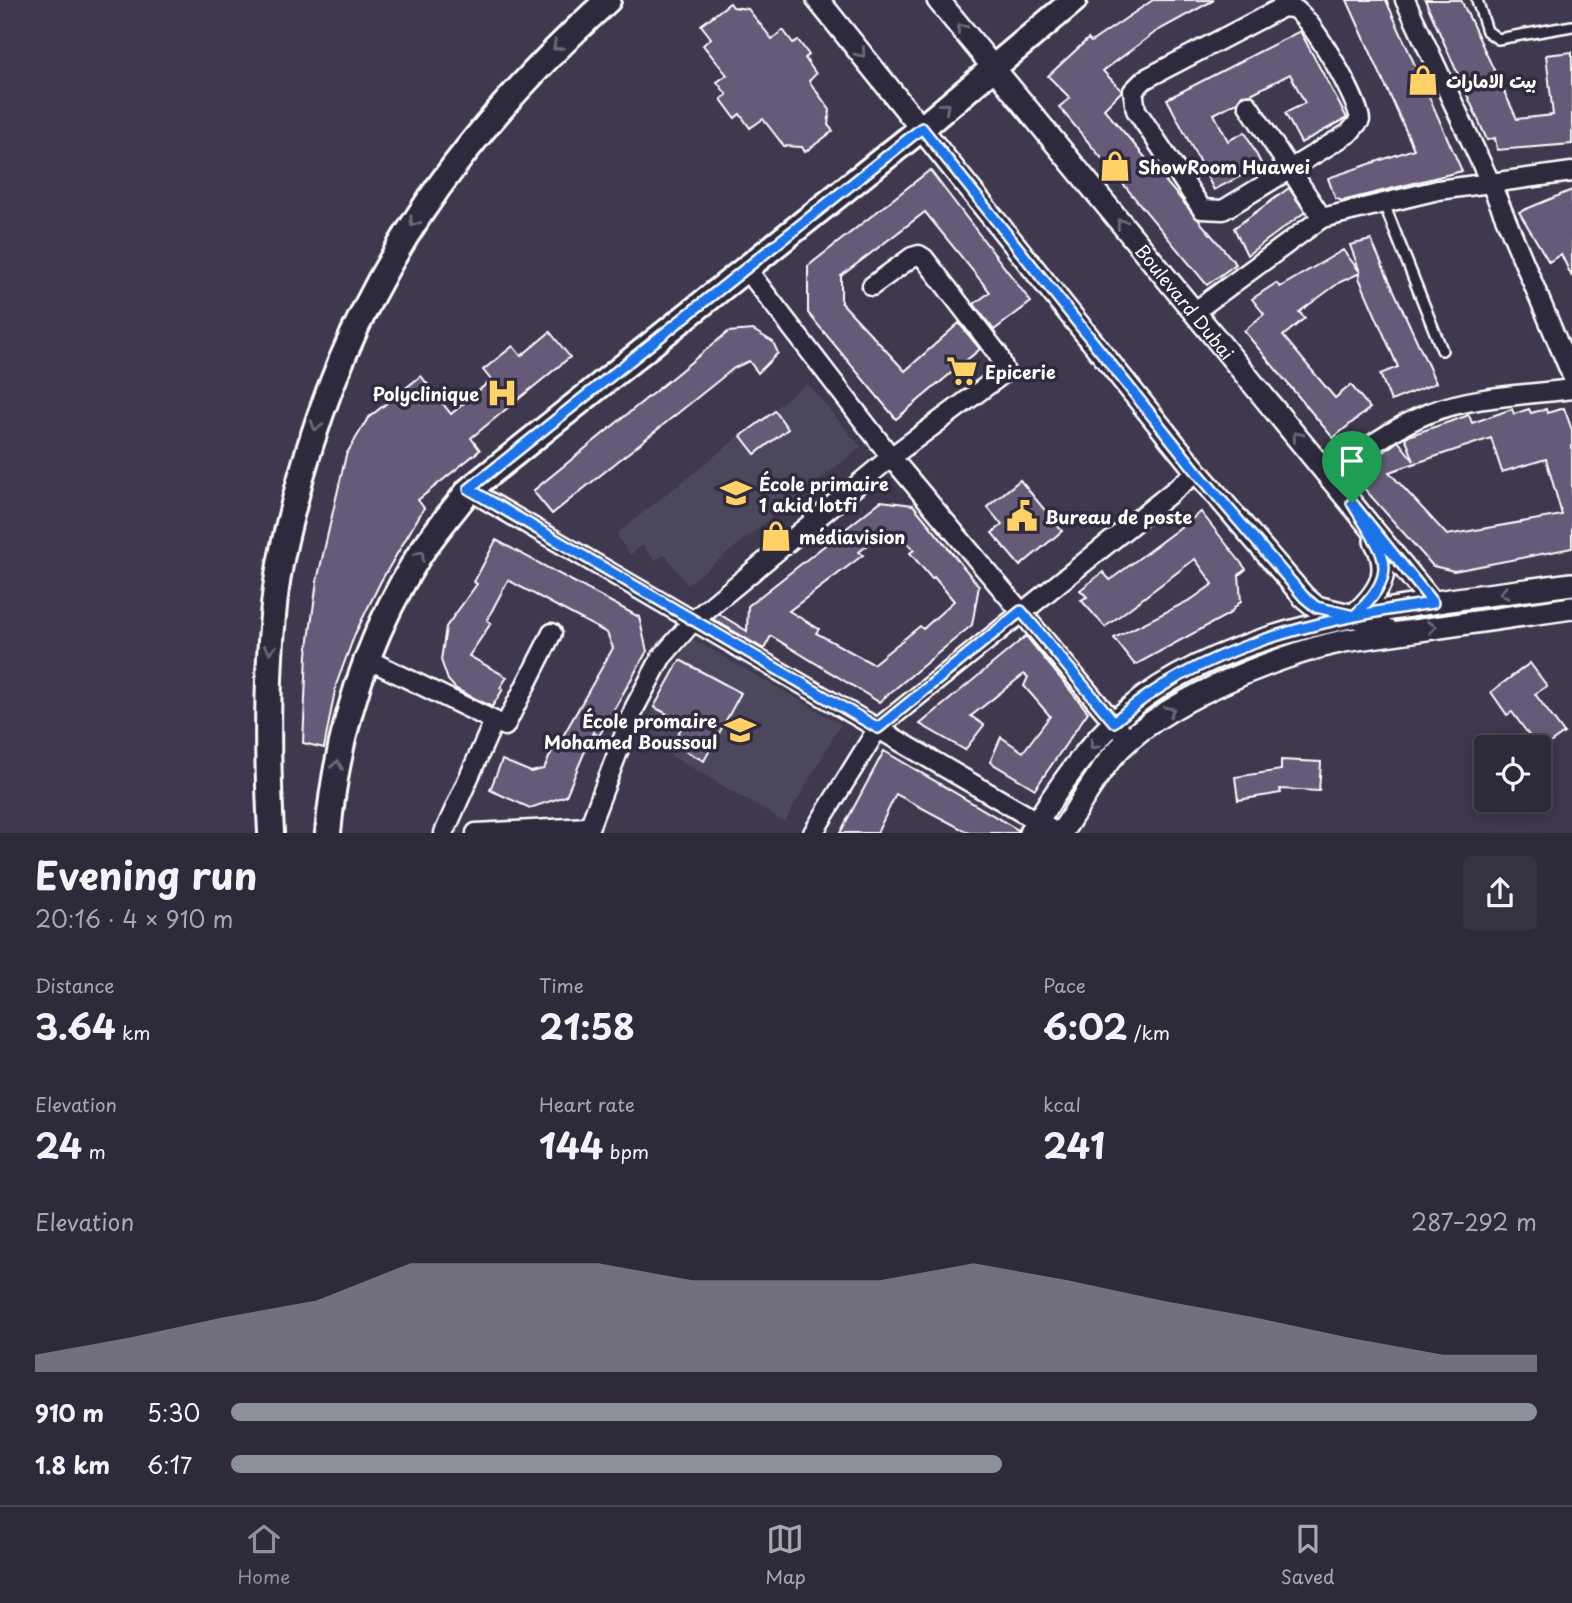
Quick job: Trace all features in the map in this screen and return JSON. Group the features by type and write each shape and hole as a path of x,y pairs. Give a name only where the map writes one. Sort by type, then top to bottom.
{"main road":[{"path":"271,833 268,693 274,603 292,511 314,430 347,343 385,269 437,188 487,121 544,58 608,0"},
{"path":"328,833 337,763 366,658 388,607 419,555 469,489 922,128 1074,0"}],"street":[{"path":"818,0 1197,472 1304,597 1316,607 1354,616 1391,632"},
{"name":"Boulevard Dubai","path":"938,0 1433,603"},
{"path":"1405,0 1491,184 1572,376"},
{"path":"1293,8 1308,21 1353,99 1360,120 1349,133 1289,169 1223,210 1202,209 1136,110 1133,91 1146,79 1271,12 1293,8"},
{"path":"1248,104 1322,218"},
{"path":"1194,312 1322,218 1438,190 1572,172"},
{"path":"476,833 587,830 635,707 661,658 694,620 891,457 1000,376 1004,369 998,354 924,258 919,255 912,257 872,286"},
{"path":"745,267 891,457 1129,741"},
{"path":"1329,476 1390,432 1430,413 1470,403 1572,389"},
{"path":"813,833 878,728 1197,472"},
{"path":"469,489 878,728 1033,828 1059,833 1112,757 1160,716 1198,696 1315,647 1391,632 1572,608"},
{"path":"1315,647 1354,616 1383,582 1385,565 1377,545 1352,503"},
{"path":"1033,828 1071,773 1114,722 1130,708 1186,672 1225,655 1315,625 1354,616 1572,584"},
{"path":"1304,597 1315,625"},
{"path":"366,658 505,726 552,633"},
{"path":"444,833 494,721"}],"lane":[{"path":"1477,0 1487,31 1498,39 1572,26"},
{"path":"1384,204 1442,350"}],"shaded area":[{"name":"École primaire 1 akid lotfi","path":"807,383 861,447 687,585 665,554 655,561 643,545 630,555 616,534"},
{"name":"École promaire Mohamed Boussoul","path":"691,638 841,724 785,822 639,737"}],"building":[{"path":"1153,0 1214,0 1157,31 1103,71 1122,91 1104,109 1236,264 1207,285 1059,107 1070,98 1048,76 1088,39 1091,42"},
{"path":"1347,0 1386,0 1462,171 1342,201 1335,198 1328,178 1414,149"},
{"path":"1425,0 1461,0 1517,119 1553,115 1546,55 1572,52 1572,144 1497,150 1495,138 1487,140"},
{"path":"730,3 733,7 748,9 772,39 783,30 793,43 798,40 809,55 805,58 816,74 809,81 830,110 828,125 833,131 805,152 802,147 784,146 763,119 750,128 740,114 735,118 721,99 727,95 717,82 727,75 703,45 711,38 701,25"},
{"path":"1300,31 1347,118 1301,143 1285,113 1305,103 1290,74 1251,94 1242,95 1237,102 1214,114 1228,141 1245,132 1262,165 1214,190 1167,99"},
{"path":"930,170 1031,302 994,330 974,304 990,292 925,212 841,276 841,302 905,371 959,323 980,349 896,419 808,313 808,266"},
{"path":"1289,188 1305,212 1247,255 1234,228"},
{"path":"1572,190 1572,277 1561,254 1549,262 1519,212"},
{"path":"1371,240 1436,383 1391,401 1380,374 1398,367 1359,278 1360,273 1340,282 1299,312 1305,318 1283,336 1335,398 1351,385 1370,408 1333,438 1244,331 1264,314 1252,299 1276,283 1280,287 1343,250 1360,272 1350,245"},
{"path":"753,330 773,342 778,353 758,373 749,361 734,368 552,514 533,491 728,332"},
{"path":"550,332 570,357 471,438 480,450 418,500 424,508 381,581 355,634 336,685 324,748 303,743 307,654 317,581 346,455 368,418 421,376 451,414 491,380 483,370 513,346 521,356"},
{"path":"1564,408 1572,430 1572,548 1454,571 1433,566 1353,476 1398,441 1414,461 1405,437 1469,415 1472,423 1512,409 1514,414 1529,409 1531,413 1546,409 1547,413","holes":["1491,438 1502,472 1546,459 1562,515 1447,535 1389,472"]},
{"path":"775,411 788,429 755,454 741,436"},
{"name":"Bureau de poste","path":"1020,480 1062,531 1020,566 992,533 1002,525 987,507"},
{"path":"881,501 913,505 979,586 972,625 879,702 771,636 764,649 713,619 719,614 747,631 748,606","holes":["886,531 899,534 914,550 910,553 954,601 923,629 920,626 873,664 816,633 819,629 789,611 863,555 859,552"]},
{"path":"1201,512 1246,569 1239,575 1241,601 1229,614 1135,665 1114,638 1192,599 1213,584 1195,559 1105,627 1081,600 1087,597 1080,590 1103,572 1110,580"},
{"path":"496,540 639,617 647,651 599,736 593,732 566,796 530,808 490,790 502,760 531,772 544,769 556,742 559,743 613,648 607,633 508,580 487,620 491,623 469,656 507,677 500,688 503,689 492,707 456,689 448,680 441,660 446,627 477,584 474,582"},
{"path":"1026,636 1088,712 1035,789 990,762 1001,737 1023,752 1050,716 1024,686 1028,677 1024,674 971,716 984,725 965,750 920,724"},
{"path":"680,660 741,693 704,761 672,744 684,723 654,707"},
{"path":"1530,663 1547,686 1535,694 1564,733 1551,742 1551,735 1529,735 1512,712 1507,715 1491,692"},
{"path":"884,751 1018,830 1017,833 969,833 896,794 877,833 840,833"},
{"path":"1281,760 1321,762 1319,791 1280,789 1281,793 1238,800 1235,777 1281,770"}],"place":[{"name":"بيت الامارات","path":"1423,80"},
{"name":"ShowRoom Huawei","path":"1115,166"},
{"name":"Epicerie","path":"962,371"},
{"name":"Polyclinique","path":"502,393"},
{"name":"École primaire 1 akid lotfi","path":"736,493"},
{"name":"Bureau de poste","path":"1022,516"},
{"name":"médiavision","path":"776,536"},
{"name":"École promaire Mohamed Boussoul","path":"740,730"}],"route":[{"path":"922,128 1197,472 1304,597 1316,607 1332,613 1354,616 1383,582 1385,565 1377,545 1352,503 1433,603 1390,608 1315,625 1225,655 1186,672 1130,708 1114,722 1021,611 878,728 469,489 922,128"}]}
